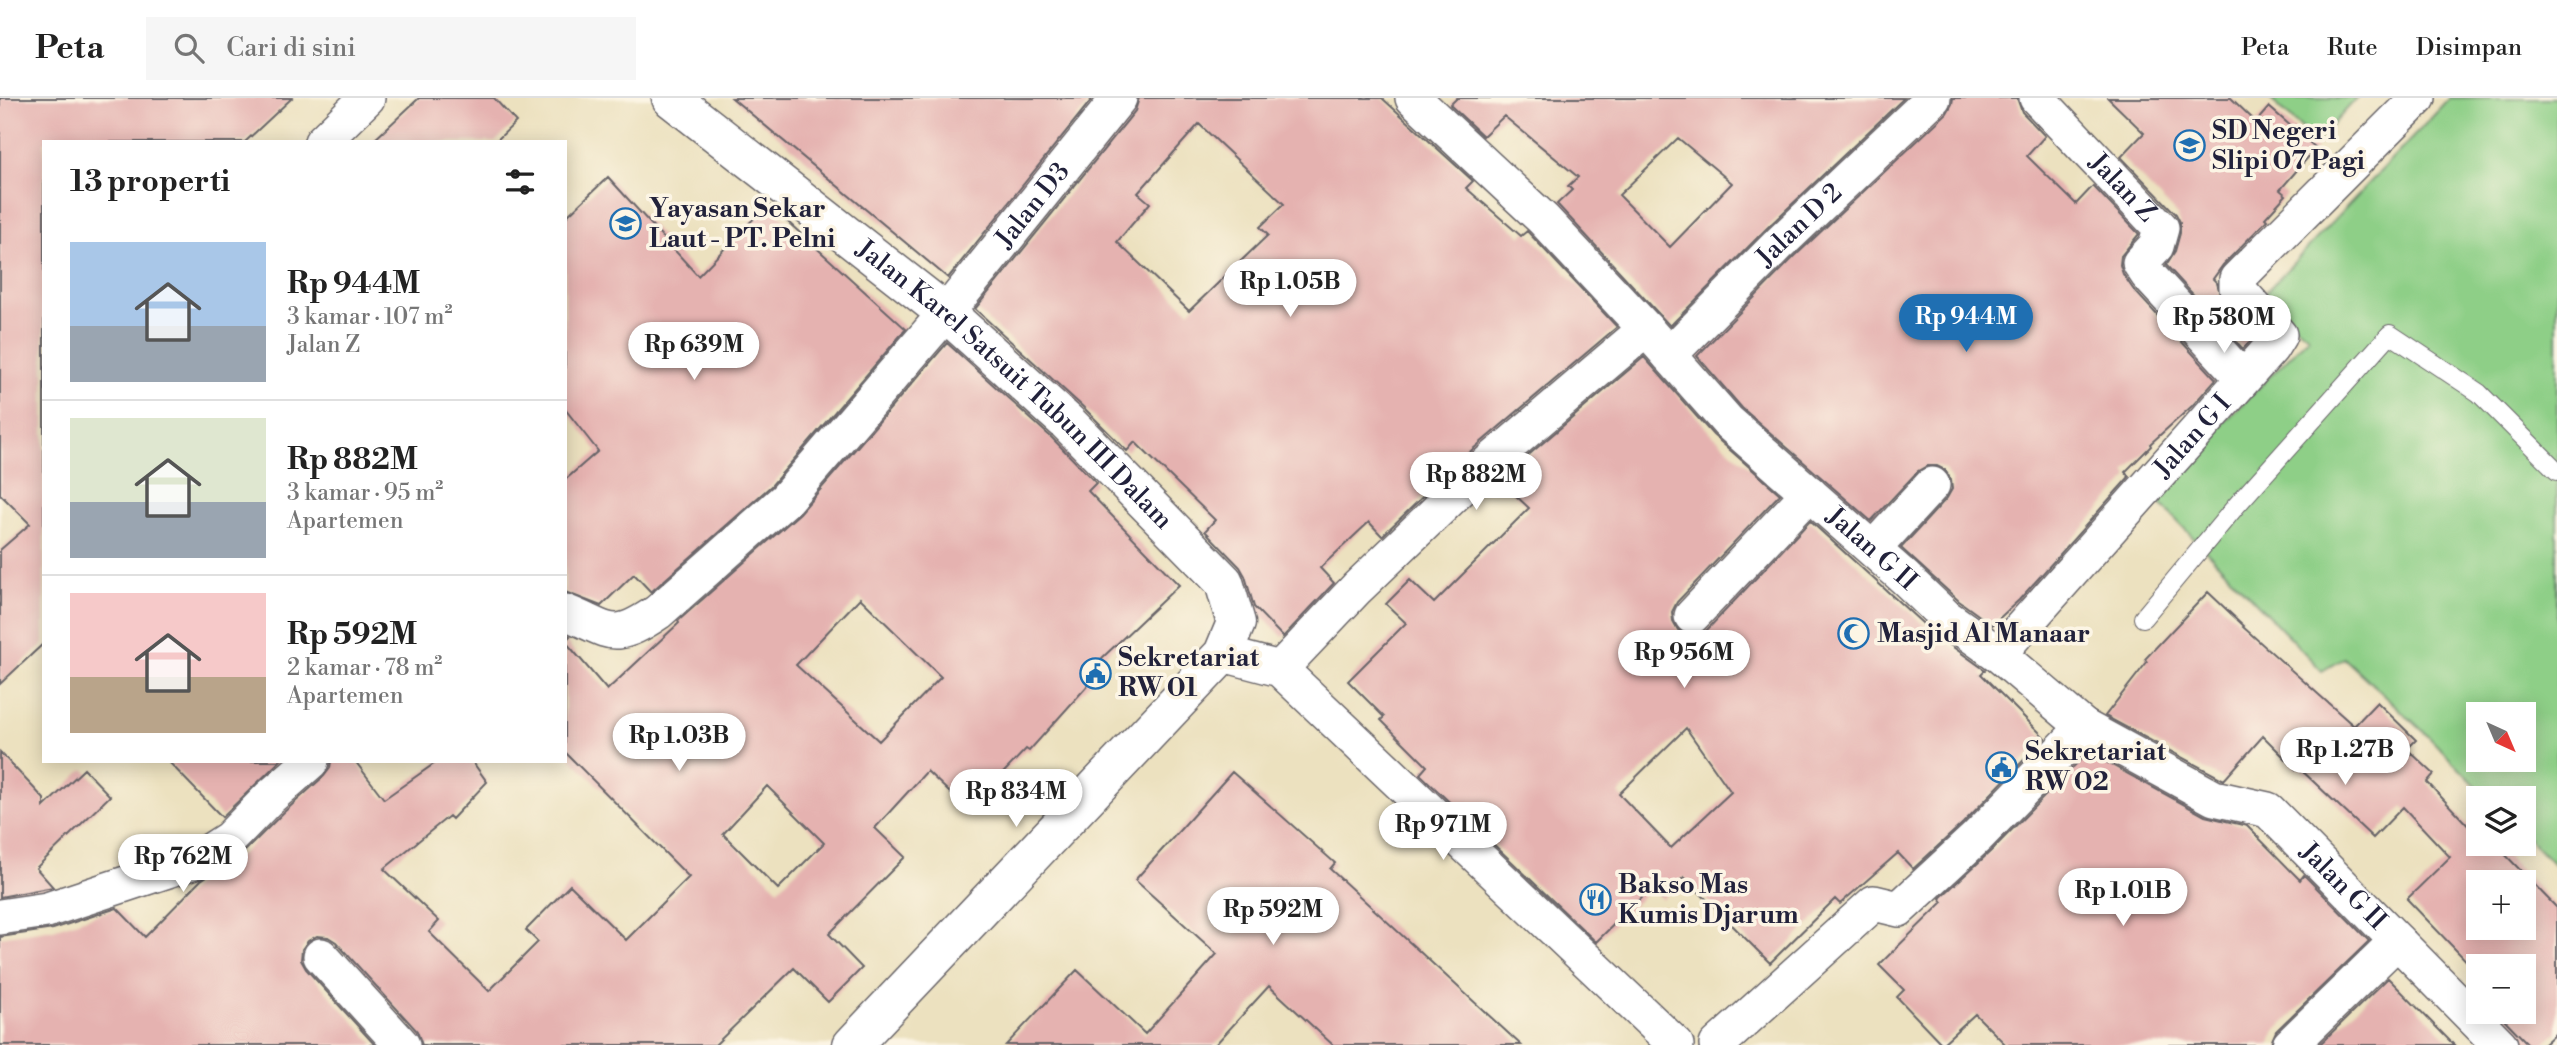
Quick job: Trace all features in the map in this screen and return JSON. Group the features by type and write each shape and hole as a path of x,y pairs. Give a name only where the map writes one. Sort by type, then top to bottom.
{"street":[{"path":"324,140 367,98"},
{"name":"Jalan Karel Satsuit Tubun III Dalam","path":"671,98 946,313 1067,422 1224,582 1236,623 1223,654"},
{"name":"Jalan D3","path":"567,613 609,633 637,627 658,612 785,500 946,313 1119,98"},
{"name":"Jalan G II","path":"1413,98 1543,219 1728,422 1946,617 1998,654 2084,727 2214,798 2267,810 2500,1045"},
{"name":"Jalan D 2","path":"1669,355 1780,243 1933,98"},
{"name":"Jalan Z","path":"2037,98 2161,228 2155,246 2140,263 2242,377"},
{"name":"Jalan G I","path":"1998,654 2242,377 2271,348 2279,335 2273,325 2237,288 2238,279 2418,98"},
{"path":"1280,669 1357,588 1480,470 1646,329"},
{"path":"1872,549 1932,485"},
{"path":"1692,616 1809,493"},
{"path":"852,1045 1223,654 1280,669 1676,1045"},
{"path":"1717,1045 1874,903 1899,909 1977,837 2084,727"},
{"path":"0,917 47,910 195,861 229,839 309,763"},
{"path":"2290,1045 2397,941"},
{"path":"321,956 402,1045"}],"lane":[{"path":"2143,618 2236,506 2390,334 2479,393 2557,471"}],"green space":[{"path":"2269,98 2357,98 2317,142"},
{"path":"2450,98 2557,98 2557,868 2536,846 2536,786 2476,786 2422,730 2344,658 2322,671 2152,495 2309,337 2261,297"}],"building":[{"path":"0,98 292,98 247,140 42,140 42,645 0,684 0,550 30,524 0,494"},
{"path":"419,98 494,98 516,122 497,140 374,140"},
{"path":"732,98 1093,98 948,278"},
{"path":"1139,98 1382,98 1473,181 1466,188 1521,236 1527,231 1617,327 1466,455 1382,536 1369,522 1320,568 1334,583 1283,637 1254,607 1240,567 1205,531 1215,520 1135,442 1127,451 1082,406 975,309 1135,111","holes":["1199,124 1284,204 1260,227 1268,235 1189,311 1117,242 1150,203 1138,193"]},
{"path":"1457,98 1904,98 1766,229 1670,326 1557,204 1572,190 1568,186 1578,177 1504,116 1483,136 1450,105","holes":["1678,138 1732,183 1670,247 1619,195"]},
{"path":"1953,98 2017,98 2022,112 2045,136 2027,156 2076,204 2093,186 2139,234 2121,256 2123,274 2133,289 2216,379 2192,406 2150,444 2125,472 2129,477 2019,600 1992,625 1959,601 1901,548 1947,498 1952,489 1951,480 1945,470 1937,466 1927,466 1918,471 1871,521 1742,408 1697,356 1794,257 1947,113"},
{"path":"2108,98 2231,98 2256,122 2269,107 2316,148 2280,190 2286,195 2265,218 2267,220 2213,279 2217,283 2222,301 2254,337 2243,349 2166,265 2175,251 2180,222 2176,214 2121,157 2144,133"},
{"path":"608,177 698,276 768,204 906,329 771,486 651,592 634,574 601,606 567,593 567,478 598,451 567,412 567,216"},
{"path":"947,343 1052,438 1096,483 1088,491 1179,585 1101,659 1107,664 1029,751 1026,749 968,810 927,771 875,828 905,857 829,934 862,968 828,1002 794,968 715,1045 422,1045 417,1031 336,942 328,937 317,936 308,941 302,949 301,960 306,969 375,1045 0,1045 0,937 53,929 117,908 145,937 201,880 243,853 324,776 331,763 357,763 384,799 435,763 473,763 487,782 452,819 449,816 384,869 439,921 429,932 489,991 538,942 526,930 570,885 626,940 689,877 567,754 567,643 607,690 679,623 678,621 800,513","holes":["860,598 941,677 879,741 796,665","767,786 824,843 778,889 723,834"]},
{"path":"1644,357 1713,435 1780,494 1677,602 1672,612 1678,630 1688,636 1707,630 1810,521 1932,632 1985,670 1981,674 2045,738 1963,823 1913,869 1898,853 1840,904 1835,899 1770,963 1684,877 1662,899 1651,888 1596,942 1420,774 1427,766 1381,720 1384,717 1348,681 1406,623 1386,604 1410,580 1434,603 1529,508 1499,480","holes":["1686,728 1731,792 1671,848 1619,794"]},
{"path":"2208,592 2243,627 2354,726 2377,702 2416,740 2407,749 2434,774 2427,782 2466,823 2466,856 2507,856 2520,870 2466,870 2466,940 2536,940 2536,886 2557,908 2557,1032 2543,1045 2529,1045 2509,1024 2536,1024 2536,954 2466,954 2466,960 2407,899 2450,857 2403,807 2373,838 2263,736 2224,780 2105,716 2147,662 2145,659"},
{"path":"0,752 44,799 44,807 84,769 110,796 36,868 53,887 0,897"},
{"path":"2088,752 2205,816 2247,826 2300,880 2304,875 2369,941 2276,1031 2270,1045 2006,1045 1975,1014 1942,1044 1897,997 1904,990 1879,965 1943,902 1940,898 1991,851"},
{"path":"170,763 278,763 222,817"},
{"path":"1232,772 1335,863 1330,869 1521,1045 1333,1045 1269,986 1215,1045 1006,1045 1077,970 1145,1034 1217,954 1135,880"},
{"path":"2388,978 2454,1045 2319,1045"}],"place":[{"name":"SD Negeri Slipi 07 Pagi","path":"2189,146"},
{"name":"Yayasan Sekar Laut - PT. Pelni","path":"626,224"},
{"name":"Masjid Al Manaar","path":"1854,634"},
{"name":"Sekretariat RW 01","path":"1095,673"},
{"name":"Sekretariat RW 02","path":"2002,767"},
{"name":"Bakso Mas Kumis Djarum","path":"1595,900"}]}
